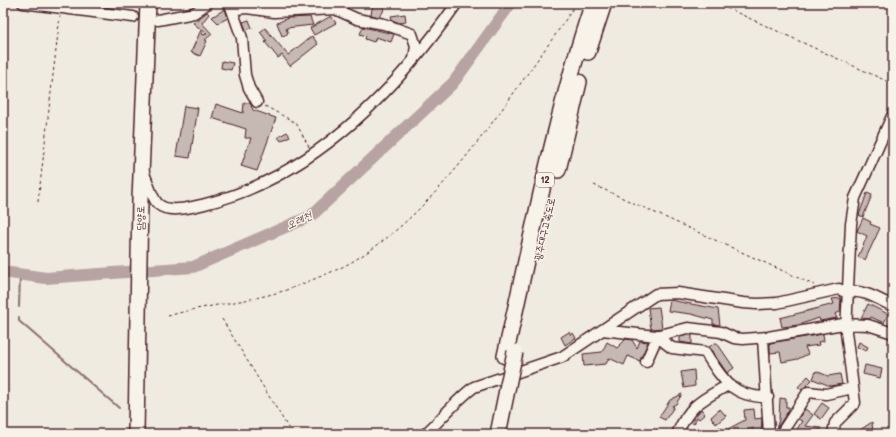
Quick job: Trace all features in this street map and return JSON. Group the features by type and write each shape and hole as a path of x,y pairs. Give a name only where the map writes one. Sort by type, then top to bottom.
{"highway":[{"name":"담양로","path":"136,432 140,200 148,3"},
{"name":"광주대구고속도로","path":"488,434 503,387 598,5"},
{"name":"광주대구고속도로","path":"498,434 503,387"}],"street":[{"path":"23,3 133,17"},
{"path":"158,20 194,13 208,3"},
{"path":"141,166 157,204 164,208 174,209 198,205 247,191 313,154 340,135 426,46 457,3"},
{"path":"229,5 237,9 250,5 274,12 282,5 309,7 335,6 357,19 384,24 412,34 416,46 414,59"},
{"path":"229,5 242,38 245,75 249,88 257,102"},
{"path":"833,434 835,423 854,406 855,395 846,332 851,224 855,198 893,114"},
{"path":"425,434 440,421 466,393 474,387 558,359 651,296 659,293 678,293 757,304 777,303 839,289 847,293 855,290 893,306"},
{"path":"602,330 658,335 688,328 721,332 739,339 763,338 836,324 847,324 868,325 893,333"},
{"path":"646,362 658,335"},
{"path":"658,335 658,338 672,348 705,352 728,385 749,396 768,397"},
{"path":"763,338 768,397 769,434"},
{"path":"678,434 688,413 696,403 728,385"},
{"path":"781,434 808,392 826,394 853,388"}],"path":[{"path":"168,316 191,309 241,301 298,286 355,260 393,233 424,204 482,138 576,3"},
{"path":"716,3 893,84"},
{"path":"38,202 61,8"},
{"path":"257,102 296,123 313,154"},
{"path":"594,185 813,284 821,293"},
{"path":"222,319 292,434"}],"building":[{"path":"373,3 385,3 383,12 379,17 371,15"},
{"path":"225,9 228,18 218,23 212,17"},
{"path":"207,12 209,14 202,23 212,34 205,40 207,41 200,56 191,52 201,30 203,35 207,34 193,23"},
{"path":"405,14 406,22 400,23 392,20 391,16"},
{"path":"331,16 336,23 314,35 310,28"},
{"path":"310,17 313,25 286,28 288,34 282,36 277,23 288,18"},
{"path":"249,20 252,28 246,30 243,22"},
{"path":"363,27 394,34 391,42 376,37 374,42 365,39 366,36 360,34"},
{"path":"265,28 288,55 312,36 318,44 290,66 282,55 278,58 265,42 267,41 260,32"},
{"path":"222,61 233,63 231,70 221,68"},
{"path":"244,103 250,103 253,110 276,118 257,171 241,166 251,138 245,138 246,129 212,118 216,104 243,113"},
{"path":"184,106 198,108 190,158 176,156"},
{"path":"287,132 290,136 281,141 278,137"},
{"path":"867,193 872,195 863,217 859,215"},
{"path":"863,218 871,222 870,224 880,228 865,260 858,257 867,236 857,231"},
{"path":"841,298 840,312 835,314 837,318 820,321 819,318 798,325 782,327 780,318 834,304 832,299"},
{"path":"670,300 718,309 720,325 713,324 713,320 691,314 668,311"},
{"path":"868,304 888,314 884,323 871,317 870,319 861,318"},
{"path":"659,307 662,328 651,329 648,308"},
{"path":"569,332 571,335 573,333 576,338 565,345 561,337"},
{"path":"823,334 824,341 818,342 819,345 805,347 808,354 798,359 782,362 780,352 770,353 770,343"},
{"path":"692,335 692,344 680,342 680,337"},
{"path":"626,339 632,340 637,348 640,341 648,342 640,361 628,356 624,365 609,358 606,364 584,366 583,354 602,352 607,342 617,348"},
{"path":"859,342 868,347 866,351 857,347"},
{"path":"717,343 734,368 727,373 709,347"},
{"path":"865,365 882,369 880,378 863,374"},
{"path":"694,370 695,386 684,388 681,372"},
{"path":"816,371 828,376 840,374 842,384 830,386 813,379"},
{"path":"808,376 812,380 802,390 798,387"},
{"path":"682,394 676,404 672,406 674,407 665,420 659,417 670,400"},
{"path":"780,398 786,399 786,407 789,407 789,410 776,429 779,419"},
{"path":"822,403 829,408 821,419 814,414"},
{"path":"701,409 705,414 699,419 697,417 694,424 691,422"},
{"path":"720,409 726,416 716,424 711,417"},
{"path":"754,409 755,419 762,418 761,434 753,434 753,428 741,434 717,434 715,430 720,427 724,431 745,420 744,410"},
{"path":"805,409 813,415 805,426 821,428 820,434 812,434 812,432 801,430 799,433 796,431 802,421 798,419"},
{"path":"872,422 873,434 854,434"}],"waterway":[{"name":"오례천","path":"3,272 46,278 193,267 311,216 453,83 511,3"},
{"path":"19,307 20,275"},
{"path":"19,317 19,321 119,408"}]}
